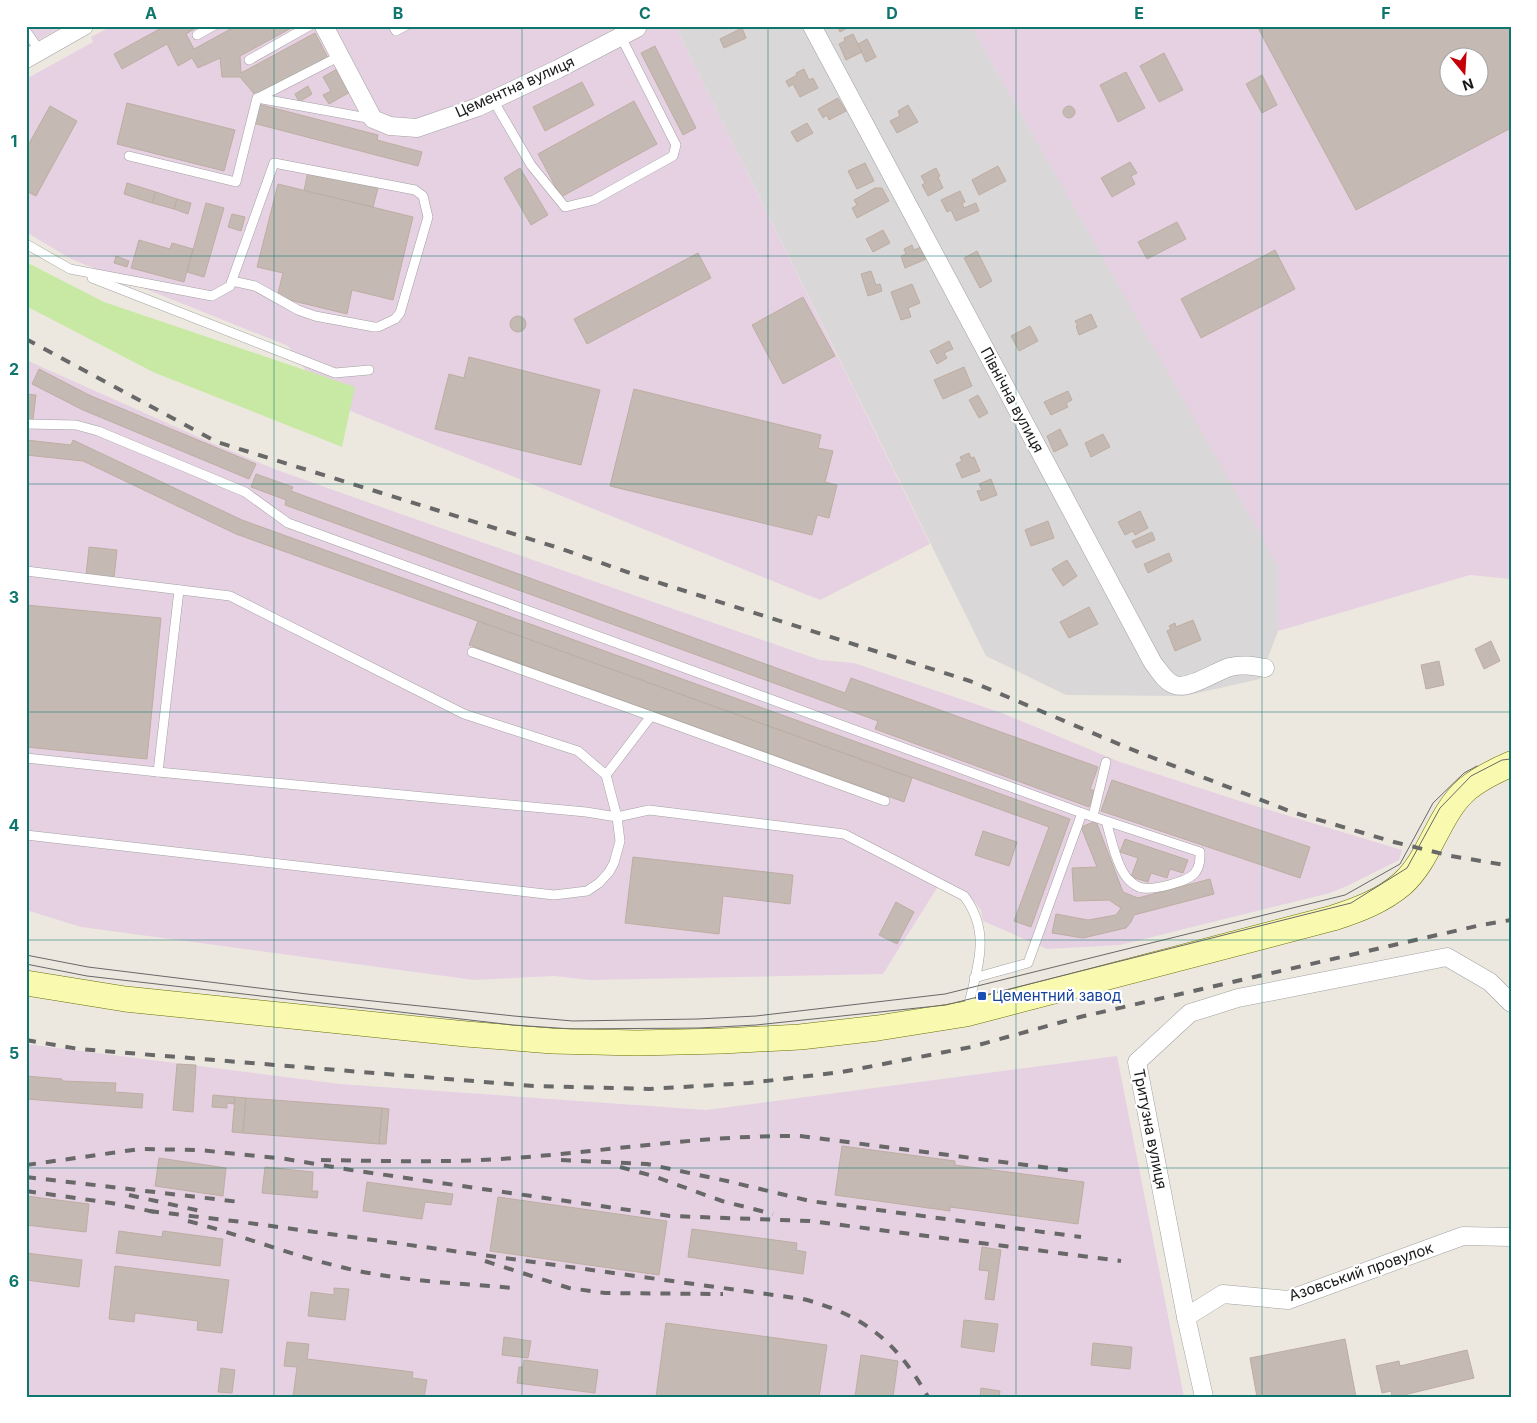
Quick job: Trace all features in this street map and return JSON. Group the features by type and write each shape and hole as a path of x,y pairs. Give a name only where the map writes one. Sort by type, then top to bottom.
{"main road":[{"path":"26,983 135,1000 552,1041 665,1042 800,1037 878,1028 966,1014 1333,918 1361,908 1384,897 1403,883 1417,867 1450,809 1466,790 1488,775 1511,764"}],"street":[{"path":"33,55 84,26"},
{"path":"324,26 373,119"},
{"name":"Північна вулиця","path":"812,26 1153,663 1164,677 1175,685 1188,684 1228,668 1244,665 1265,668"},
{"name":"Цементна вулиця","path":"373,119 390,126 417,128 478,107 637,28"},
{"name":"Тритузна вулиця","path":"1204,1397 1186,1317 1137,1062 1190,1013 1238,998 1446,957 1490,982 1511,1003"},
{"name":"Азовський провулок","path":"1186,1317 1223,1294 1288,1300 1463,1236 1511,1237"}],"lane":[{"path":"198,35 213,26"},
{"path":"249,60 309,26"},
{"path":"393,26 396,31 406,26"},
{"path":"26,31 33,55"},
{"path":"493,100 531,165 565,207 594,200 673,156 676,145 621,37"},
{"path":"129,156 236,182 257,98 340,56"},
{"path":"257,98 373,119"},
{"path":"70,269 212,296 230,286 274,163 416,190 423,196 428,217 400,313 395,319 378,327 315,316 298,310 254,286 232,281"},
{"path":"26,244 70,269 335,373 368,370"},
{"path":"26,424 76,424 98,431 245,492 288,523 1106,821 1200,852 1200,863 1194,874 1186,879 1156,888 1141,888 1129,881 1122,871 1106,821"},
{"path":"26,571 230,596 464,714 578,751 606,775 618,817 620,841 614,863 599,883 587,891 554,895 26,835"},
{"path":"158,772 179,590"},
{"path":"472,652 885,801"},
{"path":"606,775 651,716"},
{"path":"26,758 586,812 618,817 650,810 844,834 964,896 977,918 981,945 966,1014"},
{"path":"1093,816 1106,762"},
{"path":"974,978 1028,963 1082,812"}],"shaded area":[{"path":"26,26 64,26 26,47"},
{"path":"112,26 675,26 930,544 820,600 328,402 288,346 71,259 26,232 26,79 93,42 91,37"},
{"path":"675,26 971,26 1279,566 1278,631 1260,679 1184,696 1066,695 986,656"},
{"path":"971,26 1511,26 1511,579 1470,575 1278,631 1278,566"},
{"path":"26,360 277,470 820,660 854,663 1002,713 1120,762 1243,802 1402,850 1399,860 1330,893 1120,945 1047,949 983,921 981,910 968,894 942,880 883,974 590,980 554,976 474,980 81,927 26,910"},
{"path":"26,1044 340,1084 706,1110 1117,1056 1184,1397 26,1397"}],"green space":[{"path":"26,262 104,302 355,387 342,447 153,372 26,306"}],"building":[{"path":"165,26 199,26 186,34 194,49 236,26 295,26 240,56 241,73 315,33 328,58 256,96 240,77 222,77 220,58 198,68 192,58 178,66 167,44 122,69 114,54"},
{"path":"837,26 851,26 840,32"},
{"path":"1257,26 1511,26 1511,128 1356,210"},
{"path":"742,28 746,38 724,48 720,39"},
{"path":"853,34 862,52 846,60 839,44 845,41 844,38"},
{"path":"867,39 876,57 866,62 858,44"},
{"path":"655,46 696,128 683,135 641,53"},
{"path":"1164,53 1183,90 1159,102 1140,66"},
{"path":"337,69 350,92 329,104 323,95 331,91 323,77"},
{"path":"804,69 809,80 813,78 818,88 800,97 793,84 789,87 786,81"},
{"path":"1126,72 1145,108 1118,122 1100,85"},
{"path":"1262,75 1277,105 1262,113 1246,84"},
{"path":"582,82 594,105 545,131 533,107"},
{"path":"308,86 312,94 299,102 295,94"},
{"path":"838,98 846,111 829,120 827,115 823,118 818,109"},
{"path":"634,101 657,144 561,197 538,154"},
{"path":"127,103 235,130 224,171 117,144"},
{"path":"258,104 378,135 377,140 422,152 418,166 253,123"},
{"path":"908,105 918,122 897,133 890,121 900,116 898,111"},
{"path":"50,106 77,121 36,196 26,191 26,149"},
{"path":"1069,106 1075,112 1069,118 1063,112"},
{"path":"807,123 813,133 797,142 791,132"},
{"path":"1130,162 1137,173 1131,176 1135,184 1112,197 1101,178"},
{"path":"865,163 874,181 857,189 848,171"},
{"path":"998,166 1006,181 979,195 972,180"},
{"path":"520,168 548,215 531,225 504,178"},
{"path":"936,168 943,188 928,196 922,185 925,183 921,176"},
{"path":"308,171 378,188 373,207 304,191"},
{"path":"127,183 156,192 152,203 124,194"},
{"path":"278,184 413,217 393,300 352,290 347,314 277,297 283,273 257,267"},
{"path":"875,188 882,188 889,201 857,218 852,208 857,205 854,200"},
{"path":"960,191 965,202 962,203 964,208 976,203 979,211 956,221 951,210 947,212 941,200"},
{"path":"156,192 177,199 174,209 152,203"},
{"path":"177,199 191,203 188,214 174,209"},
{"path":"206,203 224,208 204,277 187,272"},
{"path":"232,214 245,217 241,231 228,227"},
{"path":"1177,222 1186,239 1147,259 1138,242"},
{"path":"883,230 890,243 873,252 866,239"},
{"path":"139,240 170,249 172,243 193,249 184,282 131,268"},
{"path":"912,245 914,250 921,247 926,259 905,268 901,256 906,254 904,249"},
{"path":"1275,250 1295,289 1201,338 1181,299"},
{"path":"977,251 992,281 980,288 964,258"},
{"path":"698,253 711,278 587,344 574,319"},
{"path":"116,256 129,261 127,267 114,263"},
{"path":"871,271 876,285 880,284 882,291 868,296 861,274"},
{"path":"912,284 920,303 908,308 911,317 901,320 891,292"},
{"path":"803,297 835,356 783,384 752,325"},
{"path":"1091,314 1097,327 1079,335 1076,326 1078,326 1075,321"},
{"path":"518,316 524,318 526,324 524,330 518,332 512,330 510,324 512,318"},
{"path":"1030,326 1038,341 1019,351 1011,336"},
{"path":"949,341 953,349 944,353 947,358 937,364 930,351"},
{"path":"469,357 600,390 581,465 435,429 449,374 464,378"},
{"path":"964,367 972,386 943,399 934,380"},
{"path":"39,369 89,395 256,464 249,479 83,410 32,384"},
{"path":"634,389 821,435 818,448 833,451 825,482 837,485 829,518 817,515 812,535 610,486"},
{"path":"1068,391 1072,400 1066,403 1068,407 1051,415 1044,402"},
{"path":"26,394 36,395 33,420 26,419"},
{"path":"978,395 988,413 979,418 969,400"},
{"path":"1060,429 1068,445 1054,452 1047,436"},
{"path":"1103,434 1110,447 1091,457 1085,443"},
{"path":"26,440 71,445 73,440 242,520 1070,819 1031,927 1014,921 1049,827 236,534 83,461 26,455"},
{"path":"969,453 971,458 974,457 980,471 962,478 956,464 962,461 960,457"},
{"path":"256,474 293,487 291,491 845,693 851,678 1098,767 1090,789 1095,791 1089,807 875,729 878,721 285,505 286,500 251,487"},
{"path":"991,479 997,495 981,501 977,491 982,490 979,484"},
{"path":"1140,511 1148,528 1135,535 1133,531 1125,535 1118,522"},
{"path":"1048,521 1054,538 1031,546 1025,530"},
{"path":"1152,532 1155,540 1136,548 1132,541"},
{"path":"89,547 117,550 114,578 86,575"},
{"path":"1169,553 1172,561 1148,573 1144,564"},
{"path":"1067,560 1077,576 1063,586 1052,569"},
{"path":"26,605 161,618 147,759 26,747"},
{"path":"1089,607 1098,624 1069,638 1060,622"},
{"path":"1193,620 1201,640 1175,651 1167,631 1171,629 1169,626 1175,623 1176,627"},
{"path":"478,621 912,778 904,802 469,645"},
{"path":"1491,641 1500,661 1484,669 1475,649"},
{"path":"1439,661 1444,685 1426,689 1421,665"},
{"path":"1112,780 1310,847 1300,878 1101,811"},
{"path":"1096,821 1123,892 1138,898 1210,879 1214,894 1134,915 1126,928 1083,938 1052,933 1056,914 1088,920 1116,915 1121,908 1109,900 1074,901 1072,868 1097,867 1081,827"},
{"path":"983,831 1017,842 1009,866 975,855"},
{"path":"1125,839 1188,860 1183,873 1170,869 1167,878 1151,873 1148,882 1131,877 1138,858 1120,852"},
{"path":"633,857 793,875 790,904 723,896 719,934 625,923"},
{"path":"896,902 914,912 897,944 879,935"},
{"path":"177,1064 196,1065 193,1112 173,1110"},
{"path":"26,1076 62,1079 62,1081 116,1083 115,1092 143,1094 142,1108 26,1099"},
{"path":"213,1095 235,1097 234,1104 227,1103 227,1108 212,1107"},
{"path":"235,1097 246,1098 243,1133 232,1132"},
{"path":"246,1098 382,1108 379,1144 243,1133"},
{"path":"382,1108 389,1109 386,1144 379,1144"},
{"path":"842,1146 955,1161 955,1165 1084,1182 1078,1224 950,1207 950,1211 835,1195"},
{"path":"159,1158 226,1168 223,1196 155,1186"},
{"path":"265,1167 313,1172 312,1191 318,1191 317,1198 262,1193"},
{"path":"367,1182 453,1194 451,1205 425,1202 422,1219 363,1211"},
{"path":"26,1196 89,1204 86,1232 26,1225"},
{"path":"498,1197 667,1221 659,1275 490,1251"},
{"path":"692,1229 797,1243 796,1250 806,1252 803,1274 688,1257"},
{"path":"119,1231 162,1237 163,1231 223,1239 220,1266 116,1253"},
{"path":"982,1247 1001,1250 994,1300 985,1299 989,1271 979,1270"},
{"path":"26,1253 82,1260 79,1287 26,1280"},
{"path":"115,1266 229,1280 222,1333 197,1330 198,1321 135,1313 134,1322 109,1319"},
{"path":"334,1288 349,1289 345,1320 308,1316 311,1292 334,1295"},
{"path":"964,1320 998,1324 994,1352 961,1347"},
{"path":"666,1323 827,1345 819,1397 656,1397"},
{"path":"504,1337 531,1341 528,1358 502,1355"},
{"path":"1345,1339 1356,1397 1257,1397 1250,1358"},
{"path":"287,1342 309,1344 307,1359 413,1372 412,1378 427,1380 424,1397 293,1397 297,1367 284,1366"},
{"path":"1093,1343 1132,1347 1130,1369 1091,1365"},
{"path":"1467,1350 1474,1378 1404,1395 1405,1397 1392,1397 1391,1391 1382,1393 1376,1366 1399,1361 1400,1366"},
{"path":"861,1355 898,1361 893,1397 855,1397"},
{"path":"524,1360 598,1370 595,1393 517,1383 519,1367 523,1367"},
{"path":"221,1368 235,1370 232,1393 218,1392"},
{"path":"981,1388 1000,1391 999,1397 980,1397"}],"tram line":[{"path":"26,964 87,976 513,1025 572,1029 699,1028 756,1025 946,1005 1351,903 1407,868 1440,808 1471,776 1502,760 1511,759"},
{"path":"26,955 88,967 307,994 573,1021 756,1016 945,994 1345,895 1400,864 1433,803 1464,773 1477,766"}],"railway":[{"path":"26,339 217,442 559,548 644,578 970,681 1128,748 1292,812 1394,842 1451,856 1511,866"},
{"path":"26,1040 79,1049 534,1086 649,1089 749,1083 842,1072 971,1047 1080,1017 1481,925 1511,920"},
{"path":"321,1160 490,1160 728,1138 800,1136 1073,1171"},
{"path":"26,1165 140,1149 199,1150 286,1159 670,1216 810,1221 1121,1261"},
{"path":"561,1160 647,1164 810,1201 1081,1237"},
{"path":"620,1167 653,1176 722,1201 773,1214"},
{"path":"26,1177 240,1202"},
{"path":"26,1191 111,1203 155,1212"},
{"path":"129,1195 205,1212"},
{"path":"149,1211 242,1222 803,1299 844,1313 877,1333 904,1361 928,1397"},
{"path":"188,1221 300,1256 359,1271 425,1281 514,1288"},
{"path":"485,1261 569,1288 605,1293 723,1294"}],"place":[{"name":"Цементний завод","path":"982,996"}]}
